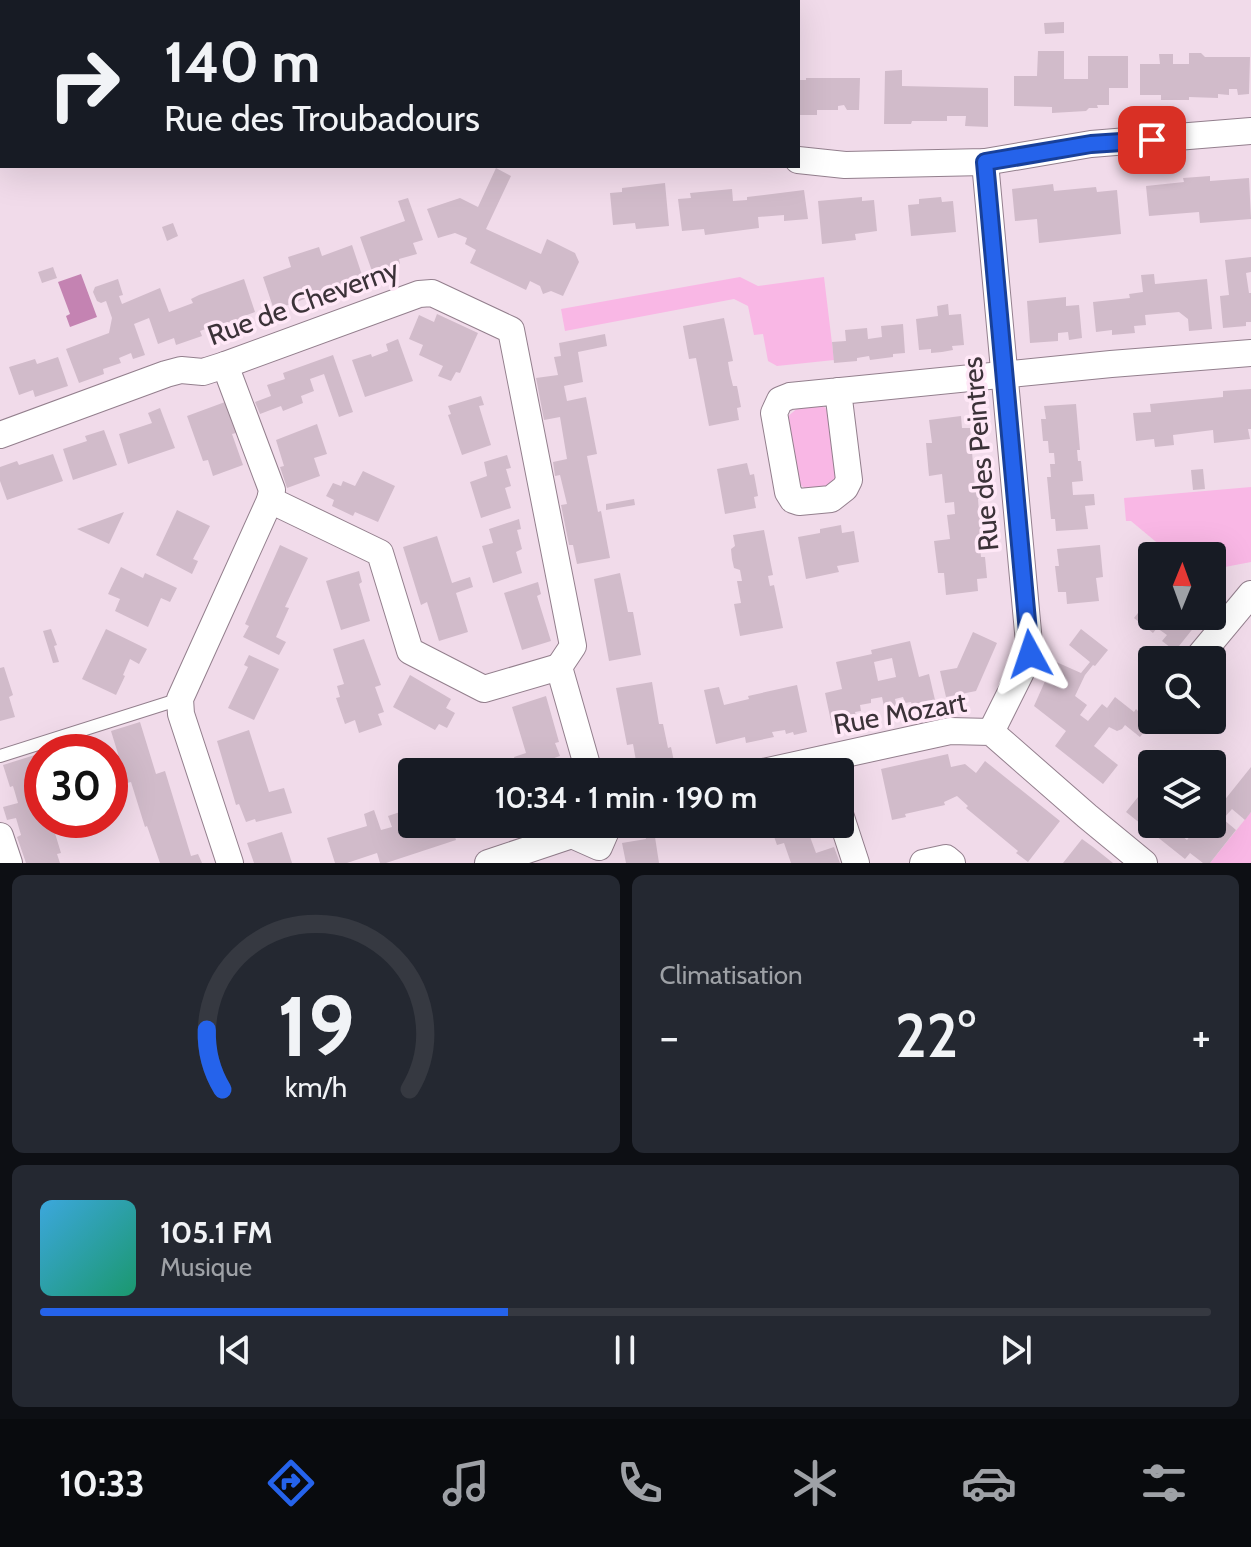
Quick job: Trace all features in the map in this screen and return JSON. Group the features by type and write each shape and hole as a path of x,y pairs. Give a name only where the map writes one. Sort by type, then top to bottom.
{"street":[{"path":"800,160 845,165 985,162 1091,144 1251,131"},
{"name":"Rue des Peintres","path":"985,162 1030,654 991,732"},
{"name":"Rue de Cheverny","path":"0,435 166,374 181,370 203,372 419,294 432,293 511,330 573,646 559,667"},
{"path":"838,391 1251,353"},
{"path":"225,365 272,490 180,699 181,714 230,863"},
{"path":"270,500 380,553 410,651 484,689 559,667 585,758"},
{"path":"1208,646 1251,594"},
{"name":"Rue Mozart","path":"853,758 950,731 991,732 1144,863"},
{"path":"0,836 9,863"},
{"path":"488,863 554,838"},
{"path":"848,838 856,863"},
{"path":"923,863 946,858 952,863"}],"lane":[{"path":"0,756 180,699"}],"shaded area":[{"path":"81,274 97,317 70,327 66,316 70,314 58,282"},
{"path":"740,277 758,286 824,277 834,360 777,366 768,361 763,334 754,335 748,306 734,299 565,331 561,309"},
{"path":"806,405 822,406 829,410 841,471 835,485 807,490 797,482 787,417"},
{"path":"1251,487 1251,562 1226,567 1226,542 1156,542 1131,521 1126,521 1124,498"},
{"path":"1251,812 1251,863 1210,863"}],"building":[{"path":"1064,22 1064,33 1045,34 1044,23"},
{"path":"1038,51 1064,51 1064,79 1088,79 1088,56 1128,56 1128,88 1109,88 1109,105 1097,105 1098,108 1086,111 1052,113 1052,107 1014,106 1014,76 1037,76"},
{"path":"1189,53 1201,53 1205,57 1250,57 1249,94 1238,95 1237,89 1229,89 1229,95 1218,94 1218,98 1189,97 1189,100 1161,100 1161,95 1140,95 1140,64 1160,64 1159,54 1173,54 1173,64 1189,64"},
{"path":"902,70 902,86 988,88 988,127 965,126 966,116 947,116 947,121 884,124 885,71"},
{"path":"860,78 859,110 847,110 844,105 838,106 838,110 817,110 817,115 800,115 800,80"},
{"path":"496,168 511,176 486,229 541,254 547,239 575,253 579,262 563,296 551,291 543,294 540,286 530,281 526,290 470,263 476,250 465,244 467,238 455,233 438,238 427,209 460,198 478,207"},
{"path":"1210,176 1210,181 1249,178 1251,219 1200,223 1199,212 1149,216 1146,186"},
{"path":"665,183 669,226 636,229 635,223 613,225 610,193 622,192 622,188"},
{"path":"1053,184 1054,191 1096,187 1097,192 1117,190 1121,234 1039,243 1037,219 1015,221 1012,189"},
{"path":"732,189 733,201 804,190 808,219 784,221 784,215 758,217 759,228 705,235 704,229 682,231 678,199 691,198 690,193"},
{"path":"862,197 862,201 874,200 877,231 855,234 856,240 822,244 818,201"},
{"path":"941,197 942,202 953,201 956,232 911,236 908,205 919,204 919,199"},
{"path":"408,198 423,240 413,243 417,254 399,259 400,264 373,274 360,237 405,221 398,201"},
{"path":"173,223 178,236 167,241 162,227"},
{"path":"352,245 363,278 274,310 263,277 291,267 288,257 319,247 322,256"},
{"path":"1251,257 1251,272 1246,273 1251,293 1251,322 1246,322 1246,326 1223,328 1220,296 1229,295 1225,260"},
{"path":"53,267 57,278 42,283 38,272"},
{"path":"1154,274 1155,284 1207,279 1212,329 1189,331 1188,319 1179,312 1145,315 1146,325 1134,326 1135,333 1112,335 1112,330 1096,332 1093,302 1130,298 1129,294 1143,292 1141,275"},
{"path":"118,279 123,295 119,296 122,304 160,288 169,312 193,303 191,299 199,295 244,279 255,312 239,318 240,322 213,332 211,327 200,331 202,336 176,345 174,338 158,344 149,318 134,324 145,355 133,359 131,353 119,358 121,363 103,369 104,374 79,383 66,349 109,333 112,318 106,301 97,301 93,292 95,287"},
{"path":"1066,297 1066,306 1079,305 1082,338 1069,340 1068,332 1058,333 1058,341 1030,343 1027,301"},
{"path":"948,304 949,315 961,314 964,345 952,346 953,350 942,352 919,350 916,319 938,316 937,306"},
{"path":"437,314 478,333 460,373 456,372 451,381 438,376 443,366 419,355 423,345 409,339 419,315 434,322"},
{"path":"724,318 733,361 728,362 730,374 733,386 737,386 741,407 737,408 739,420 709,426 696,358 689,359 683,326"},
{"path":"903,324 905,353 834,363 832,342 846,341 845,330 867,328 868,339 882,337 881,326"},
{"path":"605,334 607,346 578,352 583,382 564,386 567,401 586,397 597,454 587,456 610,558 577,564 573,545 569,545 561,505 567,504 560,475 555,476 553,462 567,459 560,417 544,420 536,378 558,375 554,357 561,356 559,343"},
{"path":"398,339 413,381 365,397 352,360 388,351 386,344"},
{"path":"333,355 353,412 339,417 324,374 310,379 314,391 301,396 303,403 283,411 281,406 260,414 255,402 271,396 267,385 285,379 283,373"},
{"path":"58,357 68,386 35,397 33,390 19,395 9,367 35,359 37,364"},
{"path":"1251,389 1250,439 1214,443 1213,430 1173,435 1174,445 1155,447 1154,439 1136,441 1133,413 1151,412 1150,404 1223,397 1223,391"},
{"path":"481,396 484,405 479,406 491,445 462,455 448,415 451,414 448,406"},
{"path":"225,402 243,465 213,476 208,460 203,461 187,416"},
{"path":"1076,404 1078,461 1081,461 1083,481 1072,482 1073,495 1094,494 1095,505 1085,506 1088,529 1056,531 1055,519 1051,519 1047,477 1051,477 1050,464 1055,464 1054,453 1049,453 1048,441 1043,441 1041,419 1046,419 1044,406"},
{"path":"160,408 175,448 128,464 119,434 152,423 148,413"},
{"path":"961,416 962,428 970,428 975,488 979,487 979,512 982,512 984,535 979,536 981,557 985,557 987,578 977,579 978,591 946,595 944,573 938,573 934,541 950,539 947,515 955,514 954,502 945,503 942,474 929,476 926,443 932,443 929,420"},
{"path":"317,424 327,454 314,458 320,476 287,488 276,440"},
{"path":"104,430 117,465 73,480 63,449 87,441 85,436"},
{"path":"53,454 63,481 7,500 0,481 0,467 17,461 19,465"},
{"path":"507,455 511,468 506,469 511,486 505,488 511,508 481,518 470,482 487,476 484,462"},
{"path":"747,463 750,475 754,474 758,496 754,497 756,508 725,514 717,469"},
{"path":"1203,469 1205,489 1193,490 1191,470"},
{"path":"363,471 395,486 378,522 355,512 353,516 332,506 334,500 326,496 333,483 341,486 343,481 355,486"},
{"path":"634,499 635,505 606,510 606,504"},
{"path":"177,510 210,526 193,559 198,561 192,574 156,555"},
{"path":"124,512 109,544 77,529"},
{"path":"519,519 521,529 517,530 522,549 516,552 522,573 493,583 482,546 493,543 489,529"},
{"path":"841,525 842,533 854,531 859,562 837,566 839,572 806,579 798,537"},
{"path":"764,530 773,575 768,576 770,586 774,585 783,628 740,636 734,604 741,603 737,581 742,581 740,570 734,568 732,559 731,549 735,546 733,535"},
{"path":"437,536 452,583 470,577 473,587 456,593 468,632 439,641 427,602 421,605 403,547"},
{"path":"280,545 308,558 285,607 289,608 276,637 286,642 279,655 243,637 249,626 245,624"},
{"path":"1100,545 1103,577 1096,578 1099,601 1067,604 1066,592 1058,592 1057,549"},
{"path":"121,567 143,578 145,573 177,588 170,602 161,598 148,627 115,611 120,599 108,594"},
{"path":"359,571 362,582 359,584 370,621 341,630 326,581"},
{"path":"620,573 628,612 633,612 641,655 609,661 594,579"},
{"path":"538,582 541,594 537,596 551,641 522,650 504,593"},
{"path":"51,629 59,662 53,663 43,631"},
{"path":"106,629 147,649 139,664 130,659 116,695 82,679"},
{"path":"1081,629 1108,650 1085,675 1075,696 1087,705 1080,715 1088,721 1102,704 1107,708 1115,697 1134,712 1136,709 1138,711 1138,734 1142,734 1140,737 1125,725 1117,731 1109,727 1094,746 1118,765 1103,784 1055,746 1066,731 1034,706 1054,661 1081,673 1090,662 1069,645"},
{"path":"1160,630 1192,630 1179,646 1168,646 1162,641 1167,635"},
{"path":"973,632 997,643 976,691 946,697 940,671 957,668"},
{"path":"364,639 381,685 375,687 384,712 378,714 382,725 359,733 355,720 345,724 336,698 340,697 337,686 344,684 333,649"},
{"path":"910,641 919,677 929,674 935,700 912,705 911,702 905,703 903,697 895,699 897,708 885,711 882,697 871,699 871,703 860,705 861,711 855,712 857,721 832,726 825,693 842,689 836,662 872,654 871,650","holes":["892,658 896,677 878,681 874,662"]},
{"path":"249,655 279,669 254,720 228,708 248,667 244,665"},
{"path":"4,667 13,695 9,697 15,717 0,721 0,668"},
{"path":"410,675 451,699 446,708 455,713 447,728 439,724 435,730 393,707"},
{"path":"652,682 659,724 663,724 673,758 636,758 633,744 627,745 616,688"},
{"path":"797,685 807,732 794,735 793,732 786,734 785,730 772,732 774,737 746,743 745,737 716,744 704,690 719,687 724,705"},
{"path":"546,696 560,756 514,758 526,753 512,707"},
{"path":"140,722 156,774 165,771 191,856 198,854 202,863 160,863 131,782 128,783 128,734 112,734 111,731"},
{"path":"249,730 269,792 284,788 292,813 246,822 239,804 236,805 217,741"},
{"path":"948,754 951,767 965,764 976,773 985,761 1060,821 1028,862 966,808 968,806 957,796 944,802 945,805 892,820 881,769"},
{"path":"24,758 24,838 56,838 60,863 26,863 17,837 21,835 16,818 7,820 3,807 18,803 3,765"},
{"path":"1251,767 1251,812 1245,820 1232,809 1226,816 1226,798"},
{"path":"1138,797 1138,822 1126,812"},
{"path":"374,810 381,830 392,827 388,816 398,813 398,838 456,840 386,863 380,863 377,853 347,863 335,863 327,838 367,826 364,814"},
{"path":"1226,822 1236,830 1210,863 1203,863 1190,853 1185,859 1159,838 1226,838"},
{"path":"282,832 292,863 254,863 247,843"},
{"path":"655,838 659,863 626,863 622,843"},
{"path":"775,838 810,838 816,853 834,847 840,863 791,863 784,843 777,845"},
{"path":"1082,839 1093,847 1113,863 1063,863"}],"route":[{"path":"1030,654 985,162 1091,144 1152,140"}]}
